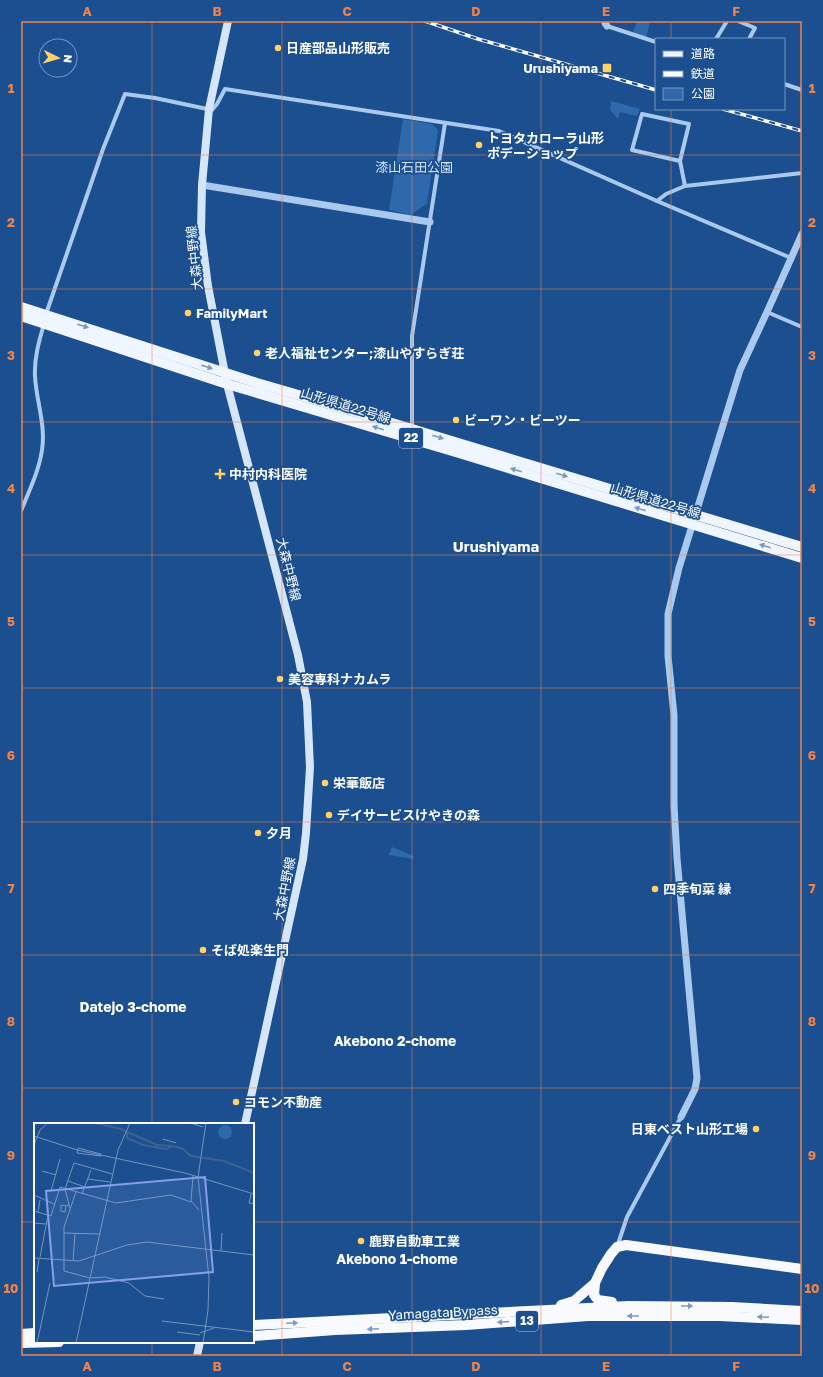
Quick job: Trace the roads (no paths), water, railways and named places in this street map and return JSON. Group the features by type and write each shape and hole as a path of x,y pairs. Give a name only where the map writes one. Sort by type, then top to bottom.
{"highway":[{"path":"468,1314 493,1310 557,1306 574,1302 595,1283 605,1263 617,1247 626,1245 802,1269"},
{"path":"595,1283 594,1295 598,1300 608,1302 643,1301 659,1303 667,1306"},
{"name":"Yamagata Bypass","path":"254,1325 628,1306 732,1306 802,1311"},
{"name":"Yamagata Bypass","path":"254,1336 335,1330 466,1325 588,1316 720,1316 802,1320"},
{"path":"21,1334 34,1333"},
{"path":"21,1343 34,1343"}],"main road":[{"name":"大森中野線","path":"228,21 209,109 202,185 201,232 208,286 227,384 298,655 307,702 310,767 303,860 245,1123"},
{"name":"山形県道22号線","path":"21,307 45,319 227,384 694,520 802,547"},
{"name":"山形県道22号線","path":"21,316 45,319 412,430 694,520 802,558"},
{"path":"197,1356 200,1343"}],"street":[{"path":"717,38 727,21"},
{"path":"738,21 755,28 750,38"},
{"path":"607,24 655,42"},
{"path":"785,84 802,90"},
{"path":"21,511 36,473 42,449 42,421 35,375 38,346 45,319 103,150 125,94 155,98 212,110 218,104 225,89 499,132 791,258"},
{"path":"680,161 632,150 642,114 689,124 680,161 685,186"},
{"path":"412,430 412,336 445,123"},
{"path":"657,201 666,194 685,186 802,173"},
{"path":"202,185 430,222"},
{"path":"617,1247 627,1217 681,1117 695,1089 697,1078 677,858 674,805 674,715 668,656 668,614 672,592 740,370 768,312 802,234"},
{"path":"768,312 802,327"}],"railway":[{"path":"425,21 478,39 655,90"},
{"path":"727,110 802,131"}],"place":[{"name":"日産部品山形販売","path":"278,48"},
{"name":"Urushiyama","path":"607,68"},
{"name":"トヨタカローラ山形 ボデーショップ","path":"479,145"},
{"name":"FamilyMart","path":"188,313"},
{"name":"老人福祉センター;漆山やすらぎ荘","path":"257,353"},
{"name":"ビーワン・ビーツー","path":"456,420"},
{"name":"中村内科医院","path":"220,474"},
{"name":"美容専科ナカムラ","path":"280,679"},
{"name":"栄華飯店","path":"325,783"},
{"name":"デイサービスけやきの森","path":"329,815"},
{"name":"夕月","path":"258,833"},
{"name":"四季旬菜 縁","path":"655,889"},
{"name":"そば処楽生門","path":"203,950"},
{"name":"コモン不動産","path":"236,1102"},
{"name":"日東ベスト山形工場","path":"756,1129"},
{"name":"鹿野自動車工業","path":"361,1241"}],"district":[{"name":"Urushiyama","path":"496,547"},
{"name":"Datejo 3-chome","path":"133,1007"},
{"name":"Akebono 2-chome","path":"395,1041"},
{"name":"Akebono 1-chome","path":"397,1259"}],"park label":[{"name":"漆山石田公園","path":"414,167"}]}
